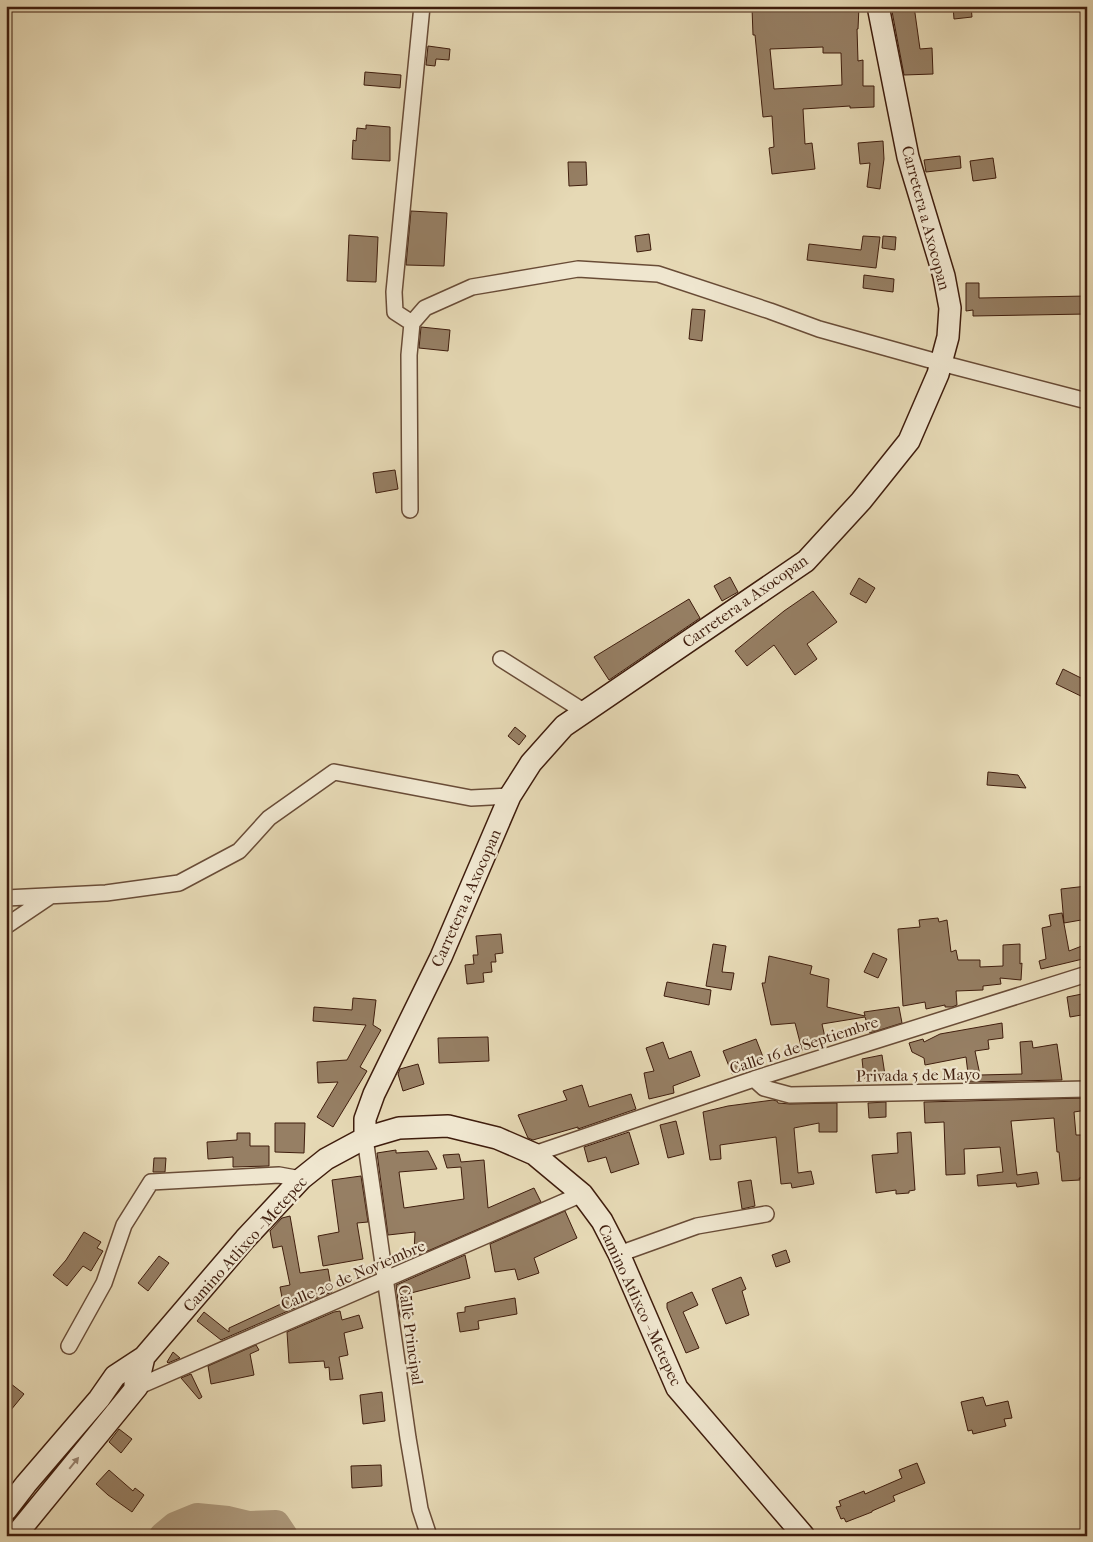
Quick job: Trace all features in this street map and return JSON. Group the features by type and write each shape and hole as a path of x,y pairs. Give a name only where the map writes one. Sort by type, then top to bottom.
{"main road":[{"name":"Carretera a Axocopan","path":"365,1138 365,1119 374,1094 441,957 510,796 531,763 564,726 806,561 861,501 909,441 938,374 948,337 950,308 944,276 908,157 878,6"},
{"name":"Camino Atlixco - Metepec","path":"6,1510 99,1399 115,1376 144,1357 245,1239 301,1179 326,1159 365,1138 399,1128 448,1126 498,1138 534,1154 582,1194 602,1221 620,1254 677,1388 804,1536"},
{"name":"Camino Atlixco - Metepec","path":"15,1536 137,1387 144,1357"}],"street":[{"path":"412,323 395,312 394,292 422,6"},
{"path":"410,510 409,355 412,323 426,308 472,288 578,269 658,274 770,311 819,330 1087,401"},
{"path":"501,659 585,712"},
{"path":"6,898 106,893 179,883 239,851 268,818 334,772 471,798 510,796"},
{"path":"6,926 48,896"},
{"name":"Calle 16 de Septiembre","path":"534,1154 754,1079 1087,974"},
{"name":"Privada 5 de Mayo","path":"754,1079 764,1088 790,1094 1087,1089"},
{"name":"Calle Principal","path":"365,1138 411,1456 420,1509 429,1536"},
{"path":"69,1346 104,1283 124,1225 151,1182 279,1175 301,1179"},
{"name":"Calle 20 de Noviembre","path":"137,1387 582,1194"},
{"path":"620,1254 697,1226 766,1214"},
{"path":"115,1376 137,1387"}],"building":[{"path":"774,6 859,6 857,29 858,61 863,60 863,86 874,86 874,107 850,108 850,106 803,109 805,144 812,143 815,169 772,174 769,148 774,147 772,116 763,117 755,35 753,35 752,8","holes":["823,47 823,53 841,53 842,85 774,89 770,49"]},
{"path":"891,6 914,6 920,49 932,48 933,74 904,75"},
{"path":"953,6 971,6 972,17 954,19"},
{"path":"428,46 450,49 449,60 436,59 435,66 426,65"},
{"path":"365,72 401,75 400,88 364,85"},
{"path":"366,125 390,127 390,161 352,159 353,140 356,141 357,128 366,129"},
{"path":"883,141 884,159 880,189 867,187 870,163 860,164 858,143"},
{"path":"960,156 961,168 926,172 924,160"},
{"path":"993,158 996,178 973,181 970,161"},
{"path":"568,162 586,162 587,185 569,186"},
{"path":"411,211 447,213 444,266 406,265"},
{"path":"649,234 651,250 637,252 635,236"},
{"path":"349,235 378,237 376,282 347,281"},
{"path":"863,236 880,237 876,268 807,260 809,244 861,250"},
{"path":"883,236 896,237 895,250 882,248"},
{"path":"864,275 894,279 893,292 863,288"},
{"path":"966,283 979,283 979,298 1087,296 1087,314 973,316 973,310 966,311"},
{"path":"692,309 705,310 702,341 689,339"},
{"path":"421,327 450,330 448,351 419,348"},
{"path":"395,470 398,489 376,493 373,473"},
{"path":"730,577 738,592 722,601 714,586"},
{"path":"859,578 875,588 866,603 850,594"},
{"path":"813,591 837,622 807,644 817,659 795,675 774,645 747,666 735,651 784,611"},
{"path":"689,599 700,618 609,680 594,657"},
{"path":"1063,669 1087,681 1087,699 1056,684"},
{"path":"515,727 526,736 519,745 508,736"},
{"path":"988,772 1018,775 1026,788 987,785"},
{"path":"1087,886 1087,919 1064,923 1061,889"},
{"path":"1062,913 1069,951 1087,944 1087,958 1041,969 1039,961 1046,959 1042,928 1051,926 1049,915"},
{"path":"938,918 939,922 947,920 951,952 956,950 958,960 980,960 980,967 1003,966 1003,945 1020,944 1021,980 1000,978 1001,984 983,986 983,990 956,991 957,1005 952,1007 945,1007 945,1005 926,1009 925,1002 903,1006 898,929 920,927 919,920"},
{"path":"501,934 503,953 495,954 496,962 491,962 492,972 483,973 484,982 467,984 465,965 474,964 473,955 478,955 476,936"},
{"path":"713,944 726,946 722,972 734,973 731,990 706,986"},
{"path":"873,953 887,959 878,978 864,972"},
{"path":"769,956 812,966 810,974 829,979 827,1007 865,1016 864,1012 899,1007 902,1023 870,1033 865,1017 822,1024 826,1042 802,1050 795,1023 771,1025 762,983 765,983"},
{"path":"667,982 711,990 709,1005 664,996"},
{"path":"1087,993 1087,1014 1070,1017 1067,997"},
{"path":"353,998 376,1000 373,1025 381,1030 360,1067 367,1071 333,1127 317,1117 338,1082 318,1083 317,1062 347,1060 366,1025 313,1021 314,1007 352,1010"},
{"path":"1002,1023 1003,1038 988,1040 989,1049 975,1051 980,1075 1022,1074 1020,1042 1032,1041 1033,1048 1057,1044 1062,1080 969,1082 966,1057 925,1065 924,1058 912,1052 909,1043 923,1039 924,1042 940,1034"},
{"path":"488,1037 489,1061 439,1063 438,1038"},
{"path":"756,1039 765,1062 732,1074 723,1051"},
{"path":"663,1042 669,1059 691,1051 700,1076 673,1086 674,1093 649,1099 644,1073 654,1071 646,1048"},
{"path":"882,1055 885,1075 864,1078 862,1059"},
{"path":"418,1064 424,1084 403,1091 398,1074 400,1069"},
{"path":"582,1085 589,1107 631,1094 636,1109 578,1129 578,1127 533,1140 528,1138 518,1115 567,1100 563,1091"},
{"path":"1087,1098 1087,1110 1074,1112 1076,1135 1084,1135 1084,1159 1087,1159 1087,1178 1079,1178 1080,1180 1062,1181 1054,1118 1011,1121 1017,1175 1037,1172 1039,1184 1017,1187 1016,1183 978,1186 977,1175 1003,1172 1000,1147 964,1149 965,1174 946,1175 944,1122 925,1123 924,1102"},
{"path":"773,1100 778,1103 790,1104 837,1103 837,1132 819,1132 819,1123 794,1128 798,1173 811,1171 814,1184 792,1188 791,1183 781,1184 776,1137 720,1145 721,1159 710,1160 703,1112 728,1106"},
{"path":"886,1102 886,1117 869,1118 868,1103"},
{"path":"676,1121 684,1154 668,1158 660,1125"},
{"path":"275,1123 305,1123 304,1153 275,1152"},
{"path":"629,1132 639,1164 611,1173 606,1157 588,1162 584,1147"},
{"path":"911,1132 915,1190 909,1191 909,1193 896,1194 896,1190 876,1193 872,1155 898,1153 897,1133"},
{"path":"237,1133 250,1133 250,1146 269,1146 269,1166 233,1167 233,1157 208,1159 207,1142 237,1140"},
{"path":"396,1150 396,1153 428,1151 437,1169 399,1172 404,1208 464,1199 461,1167 447,1168 443,1155 459,1154 461,1162 484,1160 488,1208 534,1188 541,1202 393,1266 392,1261 414,1253 415,1232 388,1235 377,1153"},
{"path":"154,1158 166,1158 165,1172 153,1172"},
{"path":"361,1176 368,1222 357,1223 363,1259 323,1266 318,1236 339,1232 332,1180"},
{"path":"751,1180 755,1206 742,1209 738,1182"},
{"path":"565,1211 577,1238 534,1258 539,1273 518,1280 515,1269 495,1272 490,1244"},
{"path":"290,1216 300,1273 328,1269 332,1292 221,1340 197,1321 204,1312 229,1332 229,1328 283,1303 280,1287 290,1285 282,1246 273,1248 270,1231 282,1218"},
{"path":"84,1232 101,1242 97,1248 103,1251 91,1271 83,1266 67,1286 53,1275 66,1260"},
{"path":"786,1250 790,1262 776,1267 772,1255"},
{"path":"465,1255 470,1278 411,1293 413,1315 400,1317 396,1285"},
{"path":"159,1256 169,1263 148,1291 138,1283"},
{"path":"741,1277 746,1289 742,1291 749,1315 726,1324 712,1289"},
{"path":"692,1292 698,1305 683,1312 699,1348 686,1353 667,1308 667,1303"},
{"path":"515,1298 517,1314 478,1321 479,1329 460,1332 457,1313 465,1312 465,1307"},
{"path":"340,1311 342,1320 359,1315 363,1328 344,1333 348,1355 339,1357 343,1379 330,1380 329,1367 325,1368 324,1361 289,1363 287,1332"},
{"path":"256,1345 259,1350 250,1354 254,1375 211,1384 208,1366"},
{"path":"173,1352 180,1358 168,1363 167,1362"},
{"path":"191,1374 202,1397 199,1399 181,1378"},
{"path":"6,1380 24,1394 6,1416"},
{"path":"382,1392 385,1421 363,1424 360,1395"},
{"path":"983,1397 986,1406 1008,1401 1012,1418 1004,1419 1006,1426 973,1434 972,1430 968,1431 961,1402"},
{"path":"119,1429 132,1439 121,1453 109,1442"},
{"path":"917,1463 925,1483 893,1496 895,1501 872,1512 846,1522 844,1518 841,1519 836,1507 841,1506 839,1501 864,1491 865,1494 902,1478 899,1470"},
{"path":"381,1465 382,1486 352,1488 351,1466"},
{"path":"109,1470 133,1491 135,1488 144,1495 132,1512 96,1484"}],"waterway":[{"path":"163,1536 175,1526 197,1517 228,1520 249,1525 276,1524 284,1536"}]}
